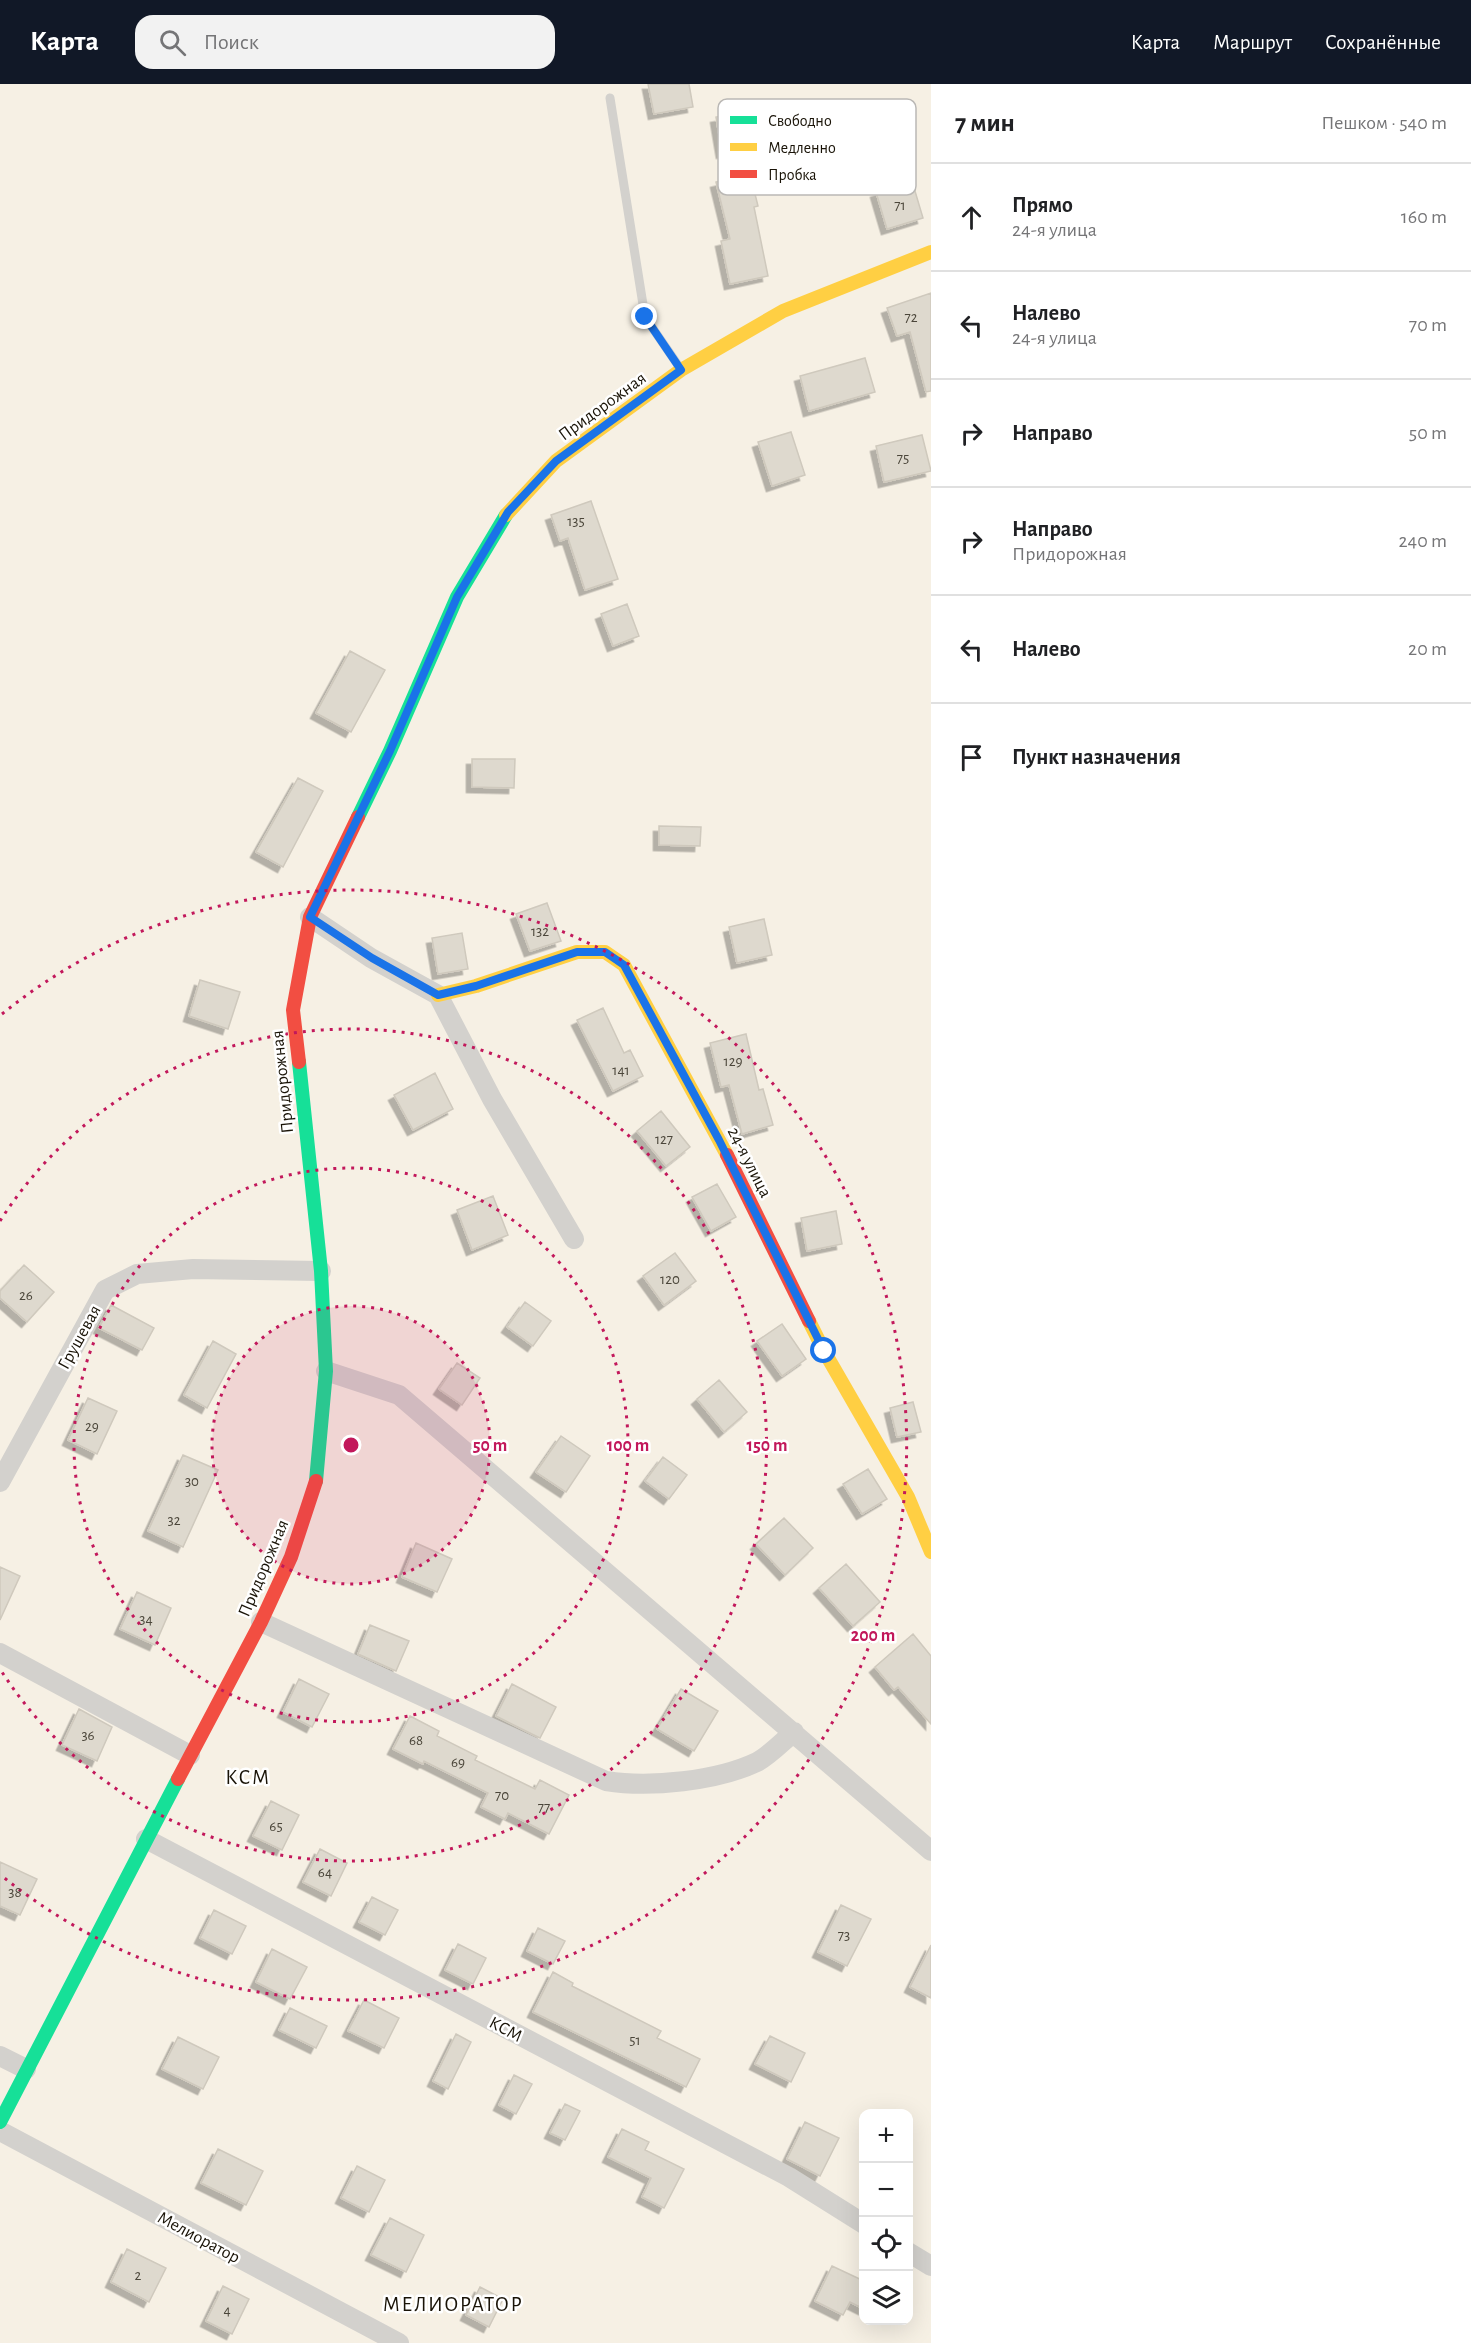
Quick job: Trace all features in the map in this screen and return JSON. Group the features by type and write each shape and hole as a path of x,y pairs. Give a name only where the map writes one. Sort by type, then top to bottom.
{"street":[{"name":"Придорожная","path":"0,2122 261,1622 291,1557 318,1475 326,1371 321,1272 293,1010 310,917 390,751 457,597 508,512 556,461 681,370 783,311 931,252"},
{"path":"310,917 372,958 438,995 492,1099 574,1239"},
{"name":"24-я улица","path":"438,995 476,986 577,952 605,952 624,965 719,1140 824,1351 908,1497 931,1552"},
{"name":"Грушевая","path":"0,1482 105,1290 137,1274 193,1269 321,1272"},
{"path":"326,1371 399,1395 931,1851"},
{"path":"261,1622 606,1781 623,1784 706,1780 758,1761 794,1732"},
{"path":"0,1653 190,1755"},
{"name":"КСМ","path":"146,1839 789,2177 859,2221"},
{"path":"0,2056 26,2069"},
{"name":"Мелиоратор","path":"0,2131 392,2341"},
{"path":"913,2255 931,2266"}],"lane":[{"path":"610,98 645,317 681,370"}],"building":[{"path":"648,84 689,84 693,107 654,114"},
{"path":"916,194 923,218 887,229 877,195"},
{"path":"719,195 755,195 758,206 754,207 768,276 730,284 721,241 730,239"},
{"path":"931,293 931,391 926,392 910,332 897,336 887,308"},
{"path":"865,358 875,392 809,411 800,376"},
{"path":"791,432 805,475 772,486 758,442"},
{"path":"922,435 931,471 884,482 876,446"},
{"path":"591,501 618,579 585,590 568,538 560,541 551,515"},
{"path":"627,604 639,636 613,646 601,614"},
{"path":"350,651 385,670 351,732 316,713"},
{"path":"472,759 515,759 514,788 472,787"},
{"path":"298,778 323,791 283,867 256,852"},
{"path":"659,826 701,827 700,846 659,845"},
{"path":"547,903 561,941 530,951 516,914"},
{"path":"764,919 772,955 737,963 729,927"},
{"path":"462,933 468,969 438,974 432,938"},
{"path":"200,980 240,992 228,1029 189,1016"},
{"path":"603,1008 624,1053 630,1050 643,1076 613,1091 577,1020"},
{"path":"746,1034 759,1090 763,1089 773,1125 742,1134 729,1085 721,1087 710,1043"},
{"path":"435,1073 453,1109 413,1130 394,1095"},
{"path":"661,1111 690,1147 666,1166 637,1131"},
{"path":"717,1184 736,1217 711,1231 692,1197"},
{"path":"493,1196 508,1235 472,1250 457,1210"},
{"path":"836,1211 842,1244 807,1251 801,1218"},
{"path":"675,1253 696,1281 664,1305 643,1276"},
{"path":"24,1265 54,1292 27,1322 0,1298 0,1291"},
{"path":"525,1302 551,1321 533,1346 507,1327"},
{"path":"111,1305 154,1328 142,1350 99,1328"},
{"path":"782,1324 806,1359 782,1376 757,1341"},
{"path":"213,1341 236,1354 207,1408 184,1395"},
{"path":"457,1363 480,1378 462,1405 439,1389"},
{"path":"719,1380 747,1412 724,1432 697,1399"},
{"path":"88,1398 117,1411 97,1454 68,1440"},
{"path":"913,1402 921,1432 897,1437 890,1408"},
{"path":"561,1436 590,1456 566,1492 536,1472"},
{"path":"183,1455 218,1470 183,1547 148,1531"},
{"path":"663,1457 687,1475 669,1499 645,1481"},
{"path":"868,1469 887,1499 862,1514 843,1484"},
{"path":"784,1518 813,1548 785,1575 756,1544"},
{"path":"416,1543 452,1559 437,1592 402,1577"},
{"path":"846,1564 880,1602 853,1626 819,1588"},
{"path":"0,1567 20,1576 0,1620"},
{"path":"137,1592 171,1608 155,1645 120,1629"},
{"path":"370,1625 409,1641 396,1671 358,1654"},
{"path":"913,1634 931,1656 931,1724 898,1687 894,1690 875,1667"},
{"path":"299,1679 329,1694 312,1727 283,1712"},
{"path":"512,1684 556,1707 540,1738 496,1716"},
{"path":"681,1689 718,1711 694,1751 657,1729"},
{"path":"79,1709 112,1727 97,1761 62,1745"},
{"path":"410,1716 439,1731 437,1736 477,1756 475,1760 535,1789 540,1780 569,1795 549,1834 508,1813 505,1819 481,1807 488,1793 424,1761 423,1764 393,1749"},
{"path":"271,1801 299,1815 282,1850 253,1836"},
{"path":"320,1849 347,1863 331,1896 303,1882"},
{"path":"0,1862 37,1879 20,1915 0,1906"},
{"path":"372,1897 398,1910 385,1935 359,1922"},
{"path":"841,1905 871,1919 847,1966 818,1952"},
{"path":"214,1910 246,1926 232,1954 200,1938"},
{"path":"538,1928 565,1941 553,1964 527,1951"},
{"path":"458,1944 486,1958 473,1984 445,1970"},
{"path":"931,1945 931,1998 910,1987"},
{"path":"272,1949 307,1967 290,1999 256,1982"},
{"path":"553,1972 573,1983 572,1986 661,2031 657,2038 700,2059 686,2087 533,2012"},
{"path":"364,2000 399,2018 384,2048 348,2031"},
{"path":"290,2008 327,2026 316,2048 279,2030"},
{"path":"456,2034 471,2042 448,2089 433,2081"},
{"path":"770,2036 805,2053 791,2082 755,2064"},
{"path":"178,2037 219,2057 203,2089 162,2069"},
{"path":"514,2075 532,2084 516,2114 499,2105"},
{"path":"565,2104 580,2111 565,2140 550,2133"},
{"path":"805,2122 839,2138 820,2176 787,2159"},
{"path":"622,2129 649,2142 645,2150 684,2169 664,2208 642,2197 651,2178 608,2157"},
{"path":"218,2149 263,2171 246,2205 201,2183"},
{"path":"357,2166 385,2180 369,2212 341,2198"},
{"path":"390,2218 424,2235 406,2272 371,2255"},
{"path":"127,2249 166,2268 149,2302 111,2282"},
{"path":"832,2266 859,2279 859,2306 850,2302 843,2315 815,2301"},
{"path":"223,2286 249,2299 232,2334 206,2321"},
{"path":"480,2287 503,2299 489,2327 466,2315"}],"traffic: fast":[{"path":"358,817 390,751 457,597 506,515"},
{"path":"299,1062 321,1271 326,1371 316,1481"},
{"path":"0,2122 178,1779"}],"traffic: slow":[{"path":"506,515 556,461 681,370 783,311 931,252"},
{"path":"438,995 476,986 577,952 605,952 624,965 727,1155"},
{"path":"809,1321 908,1497 931,1552"}],"traffic: jam":[{"path":"299,1062 293,1010 310,917 358,817"},
{"path":"727,1155 809,1321"},
{"path":"178,1779 261,1622 291,1557 316,1481"}],"district":[{"name":"КСМ","path":"248,1777"},
{"name":"МЕЛИОРАТОР","path":"453,2304"}],"route":[{"path":"645,317 681,370 556,461 508,512 457,597 390,751 310,917 372,958 438,995 476,986 577,952 605,952 624,965 719,1140 824,1351"}]}
